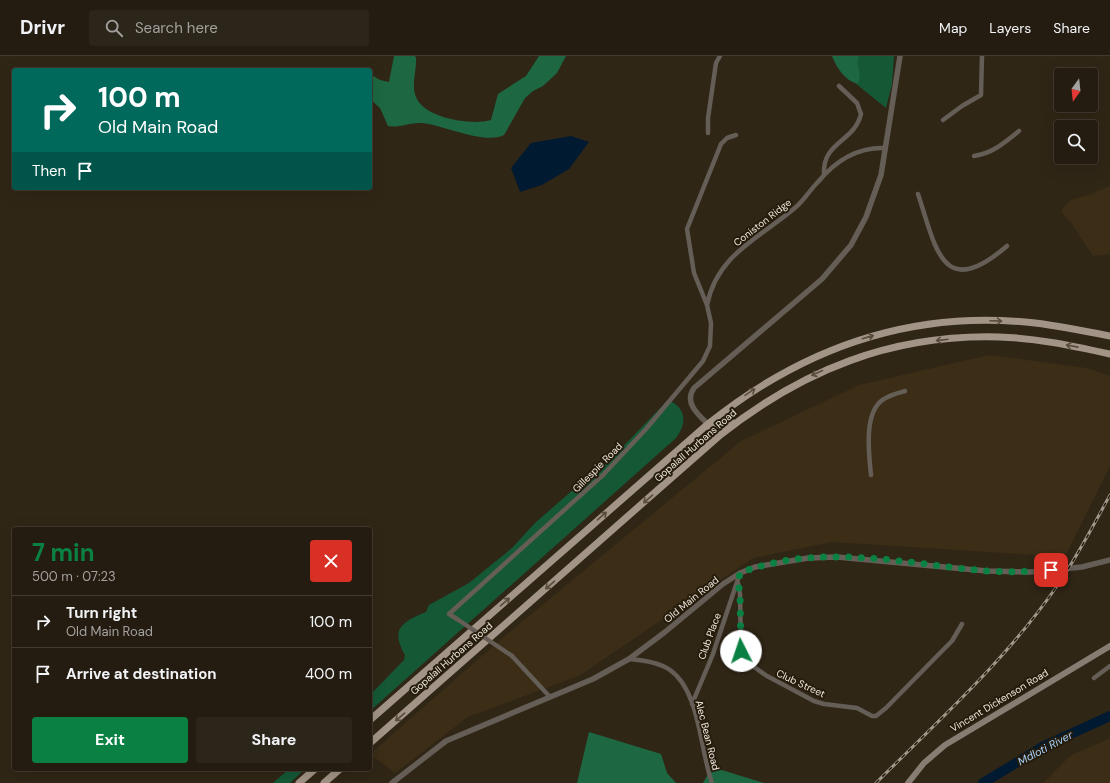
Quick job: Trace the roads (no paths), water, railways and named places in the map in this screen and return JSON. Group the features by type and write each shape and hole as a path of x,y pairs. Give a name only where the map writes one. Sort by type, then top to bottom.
{"main road":[{"name":"Gopalall Hurbans Road","path":"372,718 708,424 752,391 795,366 833,348 902,329 946,322 996,321 1034,323 1110,336"},
{"name":"Gopalall Hurbans Road","path":"372,741 735,422 782,391 815,374 867,354 920,342 961,338 1000,337 1042,341 1110,354"},
{"path":"708,424 717,426 735,422"},
{"path":"708,424 712,431 711,443"},
{"name":"Vincent Dickenson Road","path":"908,783 924,763 945,745 1110,646"},
{"path":"299,783 313,771"},
{"path":"324,783 338,771"}],"street":[{"path":"708,133 716,63 720,56"},
{"path":"708,424 691,405 691,392 735,352 822,279 851,245 874,200 881,175 900,56"},
{"path":"943,120 962,106 981,95 982,56"},
{"path":"824,175 826,155 856,127 861,114 857,103 839,86"},
{"path":"974,156 988,153 998,148 1019,131"},
{"path":"707,305 700,291 688,247 687,225 721,144 727,138 736,135"},
{"name":"Coniston Ridge","path":"707,305 710,289 722,269 741,248 796,207 824,175 844,158 857,151 885,148"},
{"path":"918,194 934,242 942,258 949,267 957,270 972,268 984,264 1007,246"},
{"path":"700,291 704,292 710,289"},
{"name":"Gillespie Road","path":"550,697 512,656 449,614 603,475 671,401 683,384 698,368 708,353 712,333 707,305"},
{"path":"870,475 869,433 871,419 878,404 884,398 905,391"},
{"name":"Old Main Road","path":"392,783 446,741 593,678 629,659 665,632 710,593 740,573 765,564 821,556 898,561 1010,572 1082,567 1110,560"},
{"name":"Club Place","path":"692,704 713,654 738,583 740,573"},
{"name":"Club Street","path":"738,583 740,594 741,651 747,662 767,676 814,700 824,704 857,708 872,716 876,716 886,708 952,641 962,624"},
{"name":"Alec Bean Road","path":"629,659 648,661 669,669 681,681 692,704 712,783"},
{"path":"1094,678 1110,666"}],"water":[{"path":"571,136 589,142 569,169 542,185 520,192 511,168 531,143"}],"waterway":[{"name":"Mdloti River","path":"983,783 1044,746 1110,716"}],"railway":[{"path":"876,783 971,689 1016,639 1057,586 1085,541 1110,495"}]}
